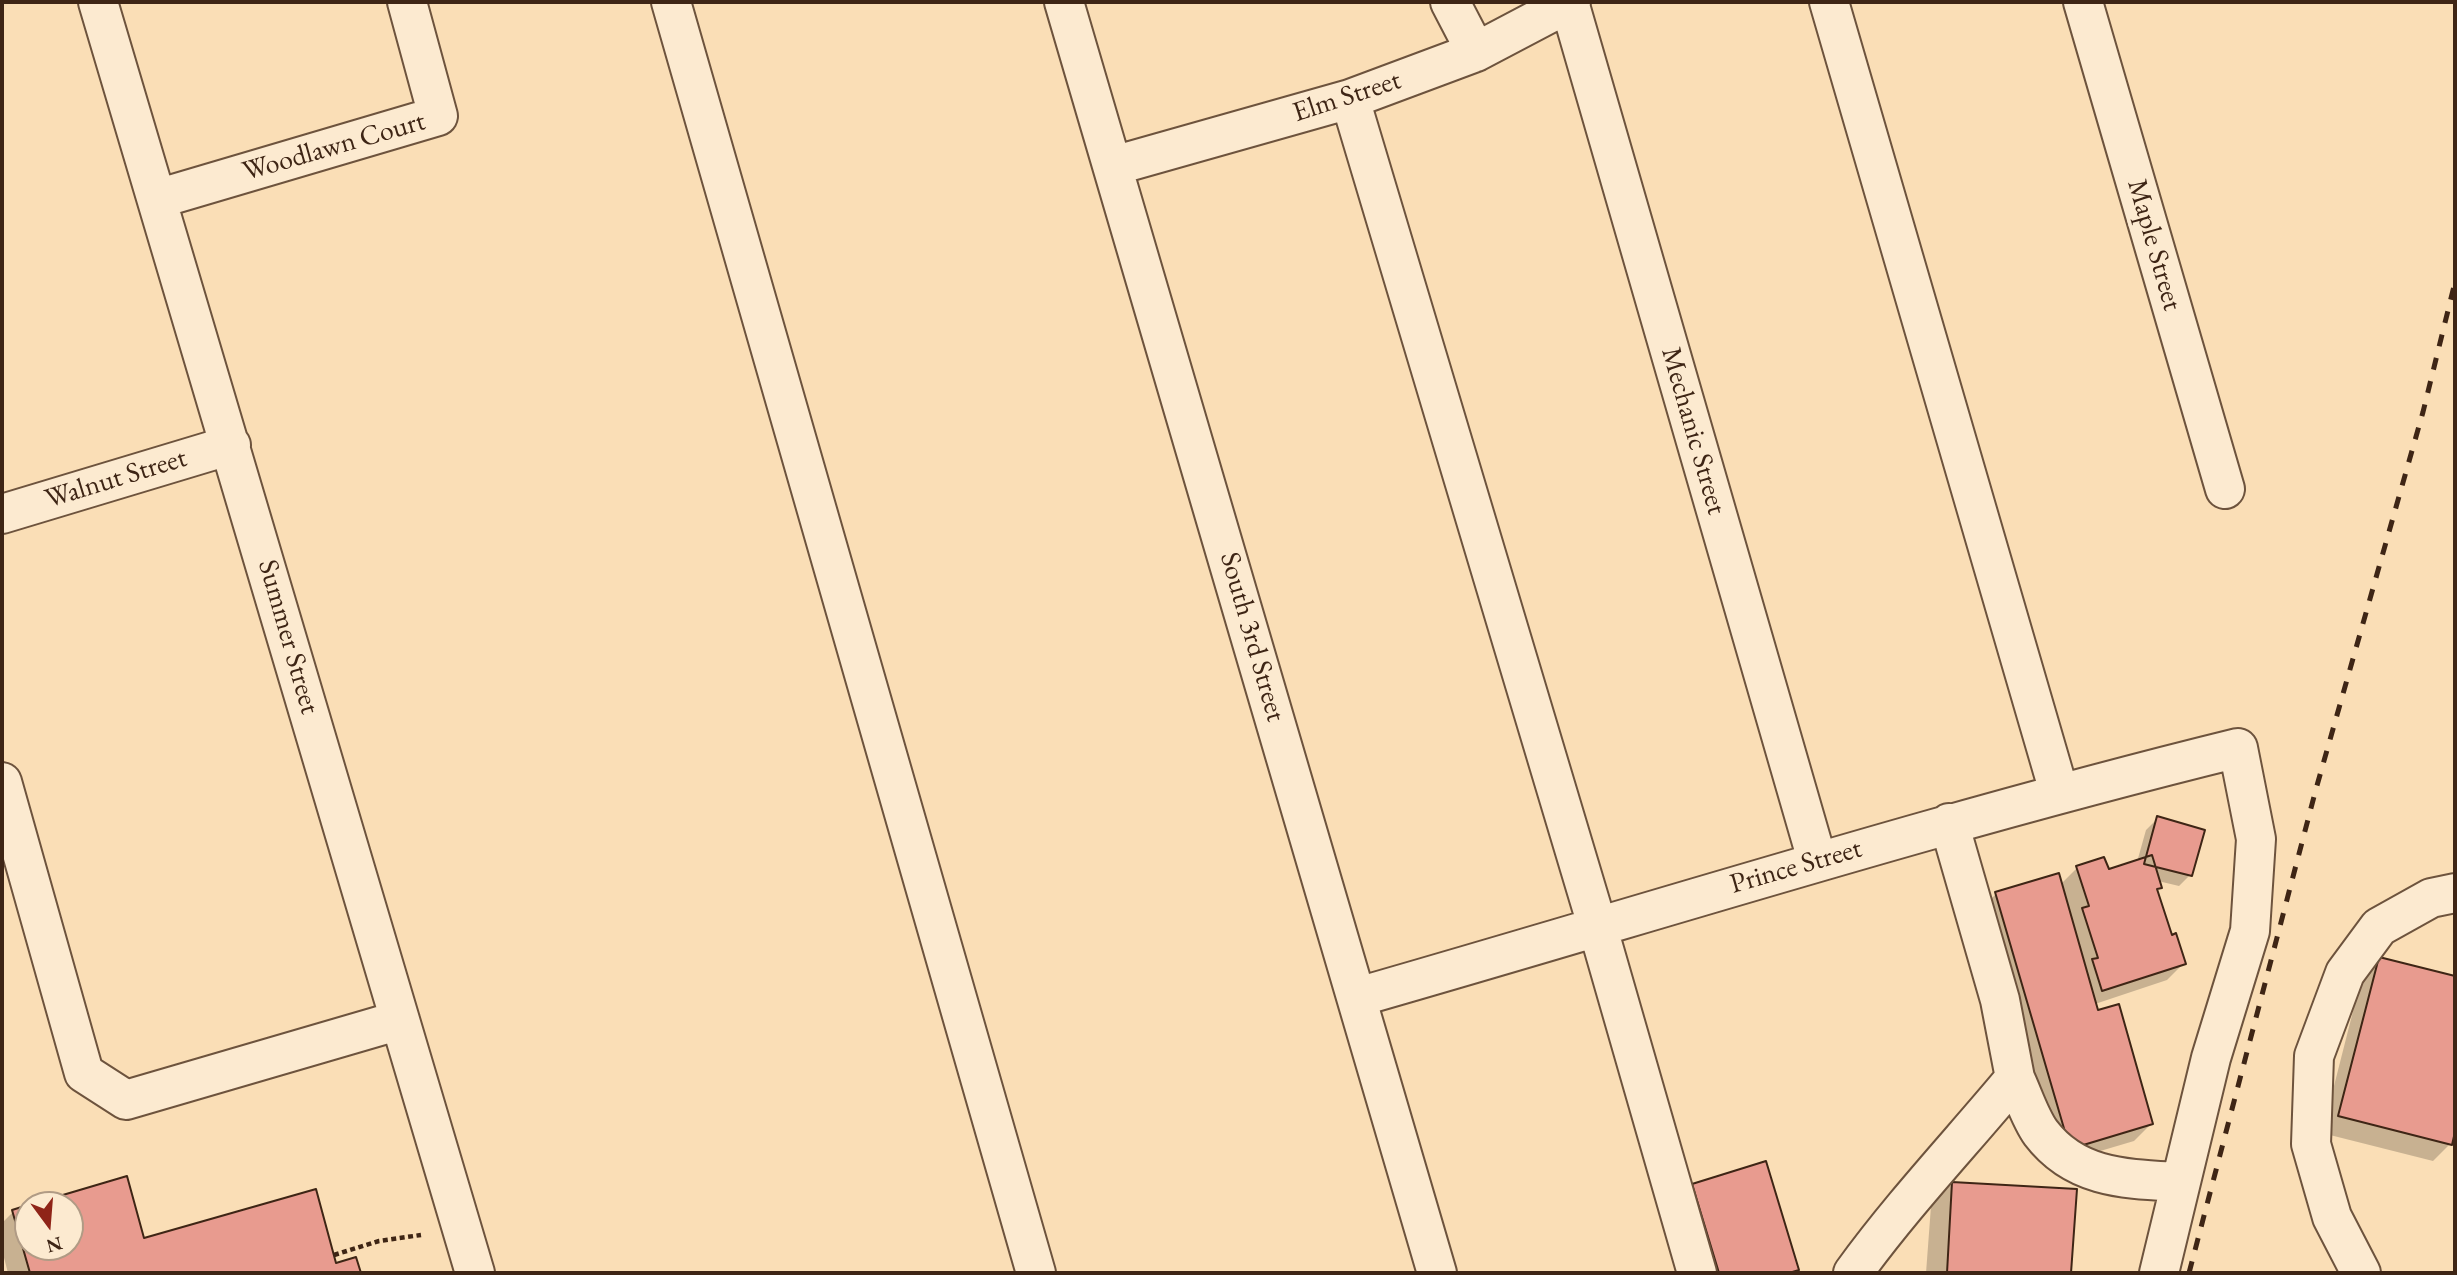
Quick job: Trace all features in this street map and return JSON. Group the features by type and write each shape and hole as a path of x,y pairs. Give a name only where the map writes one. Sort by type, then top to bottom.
{"street":[{"name":"Summer Street","path":"98,2 475,1273"},
{"name":"Woodlawn Court","path":"157,199 438,116 407,2"},
{"path":"671,2 1036,1273"},
{"name":"South 3rd Street","path":"1064,2 1437,1273"},
{"path":"1450,2 1476,52"},
{"name":"Elm Street","path":"1112,166 1350,99 1476,52 1570,2"},
{"name":"Mechanic Street","path":"1570,2 1817,860"},
{"path":"1829,2 2059,792"},
{"name":"Maple Street","path":"2083,2 2225,489"},
{"path":"1350,99 1597,925 1696,1273"},
{"name":"Walnut Street","path":"2,514 231,445"},
{"name":"Prince Street","path":"1358,997 1817,860 2059,792 2238,748 2256,839 2250,932 2211,1058 2180,1182"},
{"path":"2,782 84,1073 126,1100 400,1020"},
{"path":"1949,823 2000,1000 2015,1078 2040,1131 2067,1160 2118,1179 2180,1182 2159,1273"},
{"path":"2361,1273 2332,1217 2311,1144 2314,1056 2345,973 2379,927 2431,898 2455,893"},
{"path":"1853,1273 1895,1214 1953,1153 2015,1078"}],"path":[{"path":"334,1255 379,1241 407,1239 432,1231"}],"building":[{"path":"2157,816 2205,830 2192,876 2144,864"},
{"path":"2152,855 2162,888 2157,889 2172,935 2176,933 2186,964 2102,991 2092,959 2098,958 2082,908 2089,906 2076,866 2104,857 2109,869"},
{"path":"2059,873 2098,1010 2119,1004 2153,1124 2070,1149 1995,892"},
{"path":"2379,957 2455,976 2455,1132 2452,1145 2338,1116"},
{"path":"1766,1161 1799,1270 1789,1273 1719,1273 1692,1184"},
{"path":"127,1176 144,1238 316,1189 336,1263 356,1257 361,1273 30,1273 27,1261 84,1261 84,1191 76,1191"},
{"path":"1952,1182 2077,1189 2071,1273 1947,1273"}],"railway":[{"path":"2189,1273 2316,789 2423,412 2455,282"}]}
